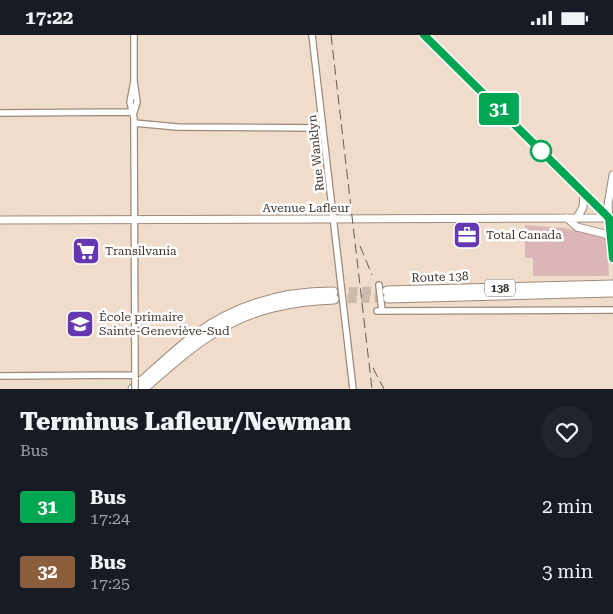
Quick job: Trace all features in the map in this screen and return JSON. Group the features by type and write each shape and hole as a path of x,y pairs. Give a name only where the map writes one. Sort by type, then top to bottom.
{"highway":[{"name":"Route 138","path":"385,291 613,285"},
{"name":"Route 138","path":"385,291 613,292"},
{"path":"134,389 191,338 232,313 282,297 311,293 334,296 282,304 238,318 194,345 143,389"}],"main road":[{"path":"424,35 584,194 611,218"},
{"path":"611,218 608,205 613,175"},
{"path":"577,218 583,207 584,194"},
{"path":"567,218 577,227 605,234 612,239"},
{"name":"Avenue Lafleur","path":"0,220 611,218"}],"street":[{"path":"134,35 134,81 130,102 134,112 134,389"},
{"name":"Rue Wanklyn","path":"312,35 353,389"},
{"path":"0,113 134,112"},
{"path":"134,123 177,127 323,128"},
{"path":"611,218 613,257"},
{"path":"385,291 380,311 613,310"},
{"path":"0,376 135,377"}],"shaded area":[{"path":"525,225 565,228 604,238 607,243 609,276 533,276 533,258 525,258"}],"tunnel":[{"path":"335,292 387,291"},
{"path":"334,299 388,298"}],"railway":[{"path":"331,35 372,389"},
{"path":"360,246 372,275"},
{"path":"373,368 384,389"}],"bus line":[{"name":"31","path":"424,35 609,218 613,258"}],"place":[{"name":"Total Canada","path":"467,235"},
{"name":"Transilvania","path":"86,251"},
{"name":"École primaire Sainte-Geneviève-Sud","path":"80,324"}]}
